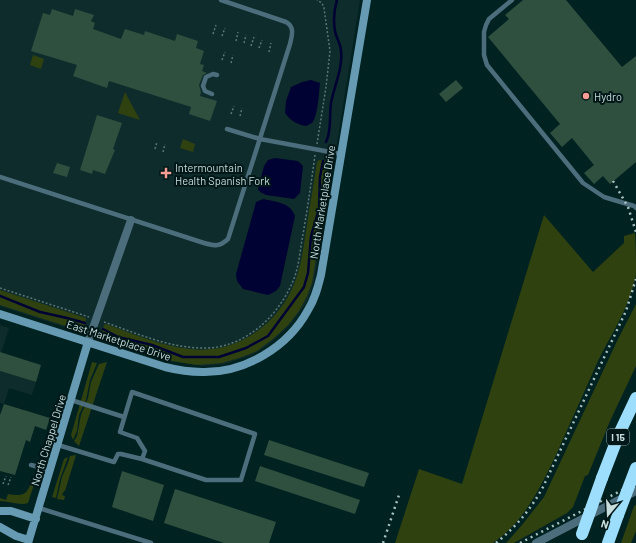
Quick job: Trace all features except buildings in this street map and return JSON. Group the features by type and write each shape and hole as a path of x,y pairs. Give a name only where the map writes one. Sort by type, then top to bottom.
{"highway":[{"name":"I 15","path":"581,538 619,434 636,398"},
{"path":"608,543 636,468"}],"street":[{"name":"North Marketplace Drive","path":"233,368 258,359 279,344 298,325 313,299 321,275 367,0"},
{"path":"88,342 131,220"},
{"name":"East Marketplace Drive","path":"0,314 165,367 188,372 203,372 233,368"},
{"name":"North Chappel Drive","path":"28,542 51,470 88,342"},
{"path":"536,543 636,491"},
{"path":"0,511 11,511 36,519"},
{"path":"0,527 28,542"}],"lane":[{"path":"0,177 204,243 216,246 222,244 228,239 290,44 293,28 286,22 221,0"},
{"path":"512,0 489,19 484,28 484,58 487,65 583,183 604,197 635,206"},
{"path":"212,94 205,90 203,86 206,77 213,74 217,76"},
{"path":"227,129 260,139 341,154"},
{"path":"58,445 114,462 118,454 142,459 206,480 241,480 255,434 132,392 120,432 137,438 145,451 142,459"},
{"path":"71,400 124,417"},
{"path":"57,408 68,411"},
{"path":"31,465 51,470"},
{"path":"39,508 151,543"}],"path":[{"path":"317,0 322,3 324,8 330,51 317,142"},
{"path":"213,34 216,25"},
{"path":"222,36 225,28"},
{"path":"236,41 238,32"},
{"path":"244,43 246,35"},
{"path":"251,46 254,38"},
{"path":"260,48 262,40"},
{"path":"268,52 271,43"},
{"path":"222,60 225,52"},
{"path":"230,63 233,55"},
{"path":"231,114 234,106"},
{"path":"240,116 242,108"},
{"path":"155,149 157,142"},
{"path":"163,152 165,144"},
{"path":"104,322 154,339 189,347 217,348 248,336 263,324 278,308 284,299 295,275 315,158"},
{"path":"0,288 89,317"},
{"path":"3,484 6,476"},
{"path":"8,485 11,478"}],"shaded area":[{"name":"Intermountain Health Spanish Fork","path":"0,0 360,0 314,281 307,302 290,325 268,345 252,355 224,364 202,366 170,361 0,306"},
{"path":"311,80 320,83 319,98 314,120 306,126 294,122 287,116 285,113 286,101 291,87"},
{"path":"275,158 298,161 303,166 300,193 294,199 266,195 258,189 264,166 268,160"},
{"path":"263,199 286,205 293,211 295,216 280,286 276,291 268,295 243,289 237,281 236,274 256,202"},
{"path":"0,325 9,328 1,353 0,352"},
{"path":"0,371 36,382 32,395 9,388 4,404 0,403"}],"green space":[{"path":"33,55 44,59 41,69 30,65"},
{"path":"125,92 140,120 118,113"},
{"path":"183,139 195,144 193,152 180,148"},
{"path":"319,160 327,161 331,166 312,283 299,311 288,325 274,338 257,351 239,358 222,363 197,365 172,361 105,339 102,333 104,325 106,324 169,345 190,349 207,350 224,347 255,333 280,309 289,295 296,279 303,252 317,162"},
{"path":"544,215 593,272 624,243 624,236 635,233 636,275 630,298 598,361 544,480 530,504 514,525 493,543 395,543 419,469 462,484"},
{"path":"0,290 86,318 84,327 78,330 0,305"},
{"path":"636,304 636,366 610,421 588,475 585,476 573,507 567,513 514,543 506,543 544,497"},
{"path":"92,362 97,363 90,380 86,400 79,415 77,431 73,440 71,435"},
{"path":"107,362 79,446 74,441 77,436 81,415 88,398 91,382 99,364"},
{"path":"76,455 65,491 62,495 65,496 64,500 57,499 62,477 70,456"},
{"path":"68,457 60,479 56,498 52,497 64,459"},
{"path":"37,475 28,503 22,504 0,501 0,498 6,500 8,494 19,495 25,493 33,477"},
{"path":"636,505 636,531 631,543 621,543 634,506"}],"waterway":[{"path":"326,142 330,128 332,97 341,64 341,48 334,23 337,0"},
{"path":"103,329 118,337 152,345 183,357 219,357 246,348 268,336 304,287 308,273 311,236 319,209 320,177 323,161"},
{"path":"0,296 40,312 85,323"}],"railway":[{"path":"613,181 628,207 636,232"},
{"path":"496,543 510,531 522,517 543,487 626,311 636,279"},
{"path":"520,543 636,483"},
{"path":"383,543 399,495"}],"place":[{"name":"Hydro","path":"586,96"},
{"name":"Intermountain Health Spanish Fork","path":"166,173"}]}
